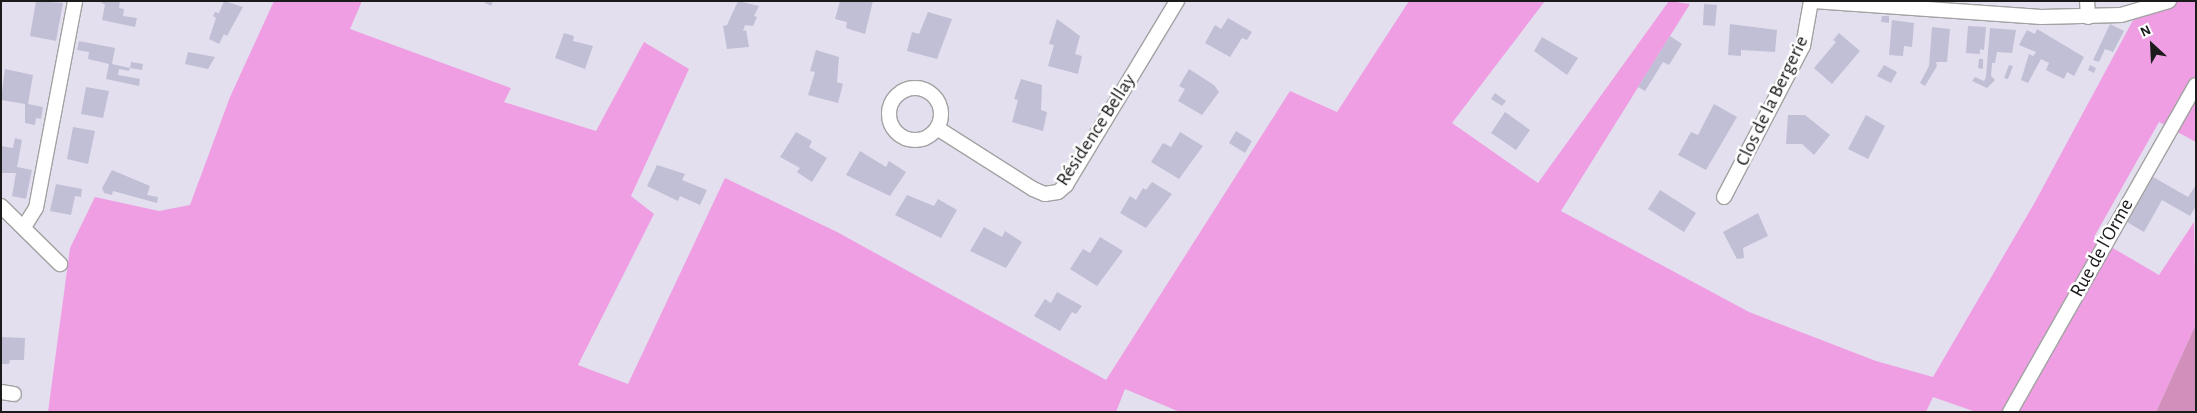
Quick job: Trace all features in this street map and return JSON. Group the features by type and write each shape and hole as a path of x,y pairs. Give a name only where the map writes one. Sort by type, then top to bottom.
{"street":[{"path":"24,227 36,208 75,1"},
{"name":"Résidence Bellay","path":"937,128 1033,189 1045,194 1058,192 1066,185 1177,1"},
{"path":"1812,1 2000,16 2088,17 2140,12 2169,1"},
{"name":"Clos de la Bergerie","path":"1724,197 1803,46 1812,1"},
{"path":"2087,1 2088,17"},
{"name":"Rue de l'Orme","path":"2010,412 2196,85"},
{"path":"1,206 60,264"}],"shaded area":[{"path":"274,1 362,1 350,29 511,88 504,102 596,131 644,42 689,69 631,196 654,214 578,365 628,384 725,178 837,232 1106,380 1290,91 1337,112 1409,1 1545,1 1452,123 1538,183 1669,1 1690,4 1561,211 1749,312 1876,361 1933,377 2035,202 2132,22 2146,1 2196,1 2196,142 2159,122 2094,237 2159,275 2194,222 2196,324 2156,412 1976,412 1933,397 1926,412 1180,412 1125,389 1116,412 48,412 70,248 95,197 159,211 190,205 230,97"},
{"path":"2196,324 2196,412 2156,412"}],"building":[{"path":"36,1 63,3 56,41 30,36"},
{"path":"99,1 120,1 119,8 124,9 123,16 137,18 135,27 102,20 105,5"},
{"path":"224,1 243,7 227,36 224,34 219,44 209,39 216,18 213,16 215,12 219,13"},
{"path":"482,1 493,1 491,6"},
{"path":"738,1 759,6 754,16 757,17 753,26 745,25 743,31 746,30 749,47 727,49 723,26 727,25"},
{"path":"840,1 873,1 865,34 846,28 847,22 835,19"},
{"path":"1704,4 1717,5 1715,26 1703,25"},
{"path":"928,12 952,19 937,59 907,51 912,32 919,34"},
{"path":"1882,16 1889,16 1889,23 1881,22"},
{"path":"1228,18 1252,32 1247,40 1242,38 1230,57 1205,43 1215,25 1221,29"},
{"path":"1057,19 1080,36 1075,54 1082,56 1078,74 1048,66 1054,45 1049,44"},
{"path":"1892,20 1914,23 1912,47 1904,46 1903,56 1889,55"},
{"path":"1730,24 1777,30 1775,52 1741,50 1741,56 1728,55"},
{"path":"2110,24 2124,31 2113,52 2105,49 2099,62 2093,60"},
{"path":"1968,26 1986,27 1984,50 1980,49 1980,54 1966,53"},
{"path":"1932,27 1950,29 1947,62 1936,62 1937,66 1925,86 1920,83 1929,66"},
{"path":"1990,28 2016,30 2012,53 1997,52 1995,63 1992,63 1991,76 1995,80 1987,88 1972,81 1975,77 1984,81 1986,77"},
{"path":"2037,29 2084,57 2074,76 2067,72 2064,79 2046,70 2049,63 2041,59 2028,83 2021,80 2029,54 2033,56 2036,52 2019,45 2027,30 2035,34"},
{"path":"564,33 574,36 573,41 593,46 585,69 555,58"},
{"path":"1839,33 1860,51 1832,84 1814,68 1836,42 1833,40"},
{"path":"1670,36 1682,44 1669,65 1663,62 1645,91 1638,87"},
{"path":"1542,37 1578,58 1567,75 1534,51"},
{"path":"79,41 115,48 112,64 130,68 129,71 119,69 118,75 140,79 139,86 106,79 109,64 88,59 89,52 77,50"},
{"path":"816,50 839,57 837,82 843,84 838,103 808,95 815,72 810,71"},
{"path":"188,52 215,57 208,69 185,64"},
{"path":"1979,59 1983,59 1983,69 1978,68"},
{"path":"131,62 143,64 142,70 130,68"},
{"path":"1884,65 1897,72 1891,83 1877,76"},
{"path":"2009,65 2013,66 2008,79 2004,78"},
{"path":"2090,65 2096,68 2094,73 2088,70"},
{"path":"5,69 33,75 28,104 43,107 41,119 36,118 35,125 25,123 25,104 1,100"},
{"path":"1189,69 1214,85 1219,92 1202,115 1178,101 1185,89 1179,86"},
{"path":"1021,79 1042,85 1041,110 1047,112 1043,131 1012,122 1018,100 1014,99"},
{"path":"86,87 109,91 103,118 81,114"},
{"path":"1495,93 1506,101 1502,106 1491,99"},
{"path":"1714,104 1737,117 1706,170 1678,155 1691,132 1698,135"},
{"path":"1505,112 1530,130 1516,150 1491,133"},
{"path":"1788,115 1805,115 1830,135 1814,155 1802,144 1786,144"},
{"path":"1866,115 1885,126 1868,159 1848,149"},
{"path":"73,127 95,131 88,164 67,159"},
{"path":"1236,131 1252,141 1245,153 1229,143"},
{"path":"796,132 812,141 809,147 827,158 812,182 797,172 800,168 780,157"},
{"path":"1180,132 1203,146 1179,179 1151,162 1163,143 1171,147"},
{"path":"15,138 22,140 17,167 32,170 26,199 12,196 16,173 1,173 1,146 13,148"},
{"path":"860,151 886,167 889,161 906,172 890,196 846,175"},
{"path":"657,165 685,174 682,180 707,190 700,205 680,196 678,201 647,186"},
{"path":"112,170 150,186 147,195 158,197 157,203 113,191 112,195 104,193 102,188"},
{"path":"2153,177 2188,197 2196,185 2196,206 2190,216 2162,200 2144,232 2127,222"},
{"path":"1152,182 1172,194 1146,228 1120,213 1130,196 1136,200 1143,188 1146,190"},
{"path":"56,184 82,189 81,197 75,196 71,215 50,211"},
{"path":"1660,190 1696,213 1684,232 1648,209"},
{"path":"907,195 934,206 938,199 957,210 941,238 895,215"},
{"path":"1758,213 1768,236 1743,248 1744,258 1737,259 1723,232"},
{"path":"984,227 1002,237 1005,231 1022,242 1006,268 970,251"},
{"path":"1100,237 1123,251 1097,286 1070,269 1083,249 1090,253"},
{"path":"1057,292 1082,306 1076,314 1072,312 1060,331 1034,316 1045,299 1051,303"},
{"path":"1,337 25,338 24,360 10,360 9,364 1,364"}]}
